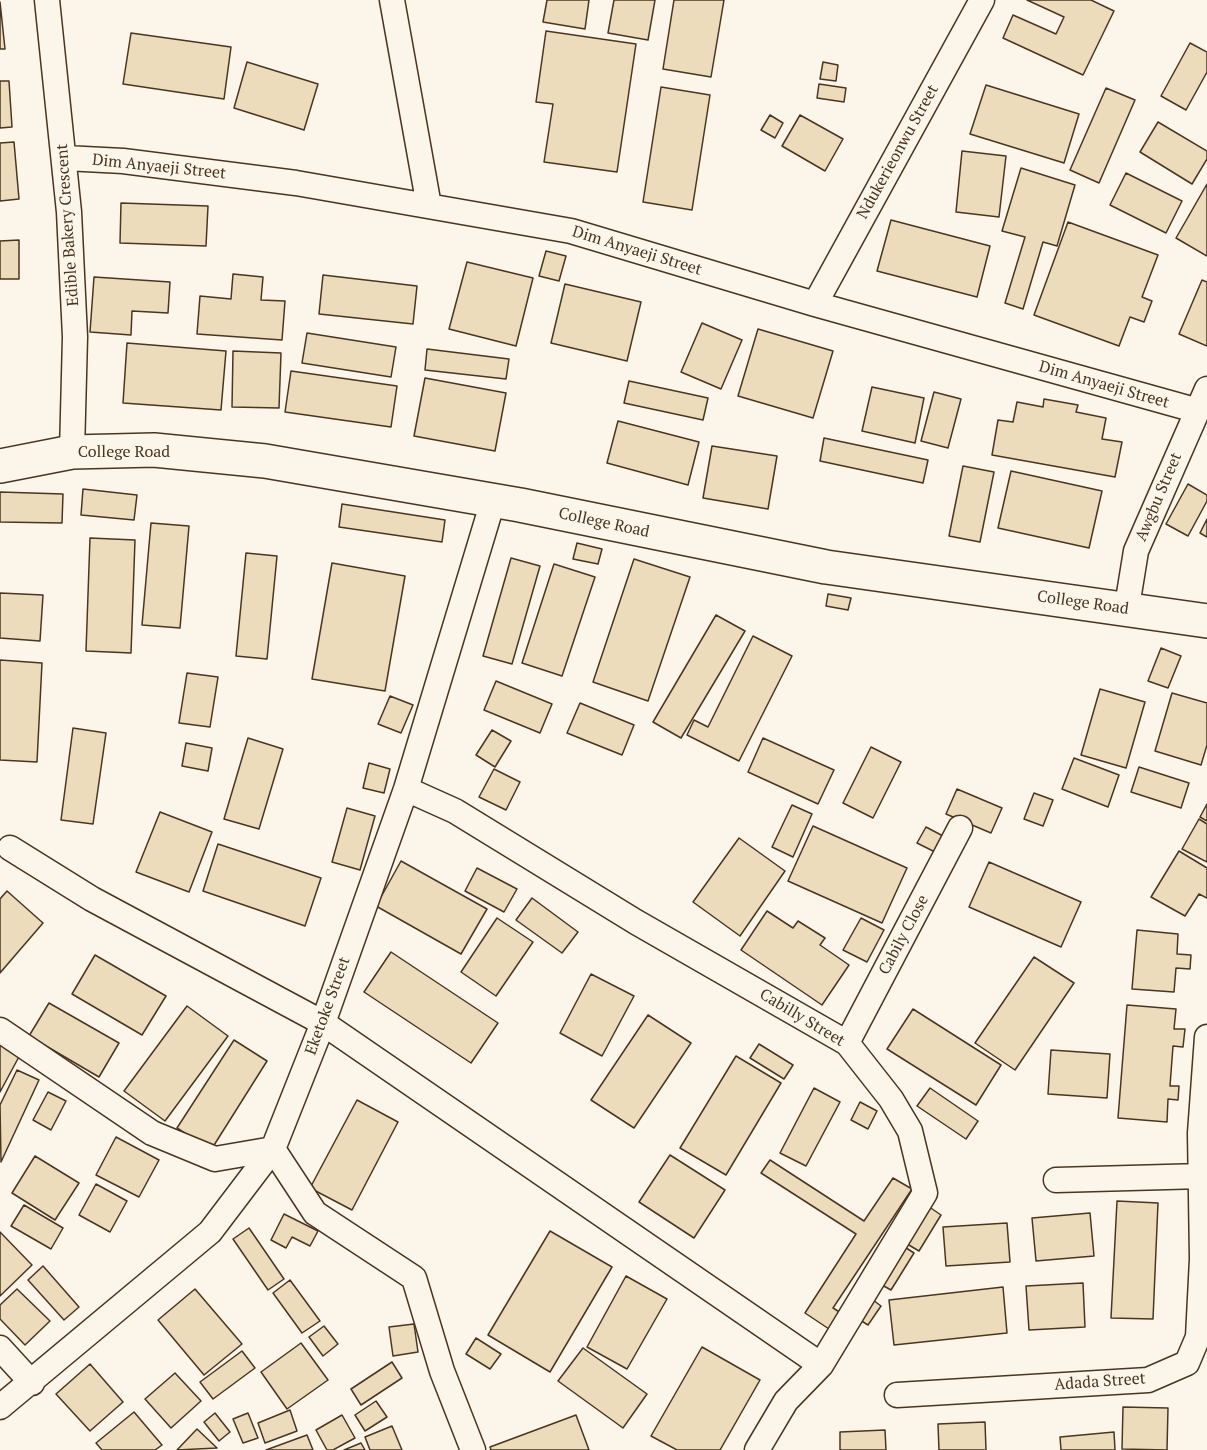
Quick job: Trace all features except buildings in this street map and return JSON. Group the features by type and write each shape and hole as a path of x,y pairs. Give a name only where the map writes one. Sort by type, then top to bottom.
{"main road":[{"name":"College Road","path":"0,466 72,452 154,450 264,461 493,501 826,567 1207,621"}],"street":[{"name":"Edible Bakery Crescent","path":"47,0 65,158 75,337 72,452"},
{"path":"392,0 429,206"},
{"name":"Ndukerieonwu Street","path":"815,304 982,0"},
{"name":"Dim Anyaeji Street","path":"65,158 123,161 296,183 570,231 815,304 1195,410"},
{"name":"Awgbu Street","path":"1131,610 1129,594 1136,551 1195,410 1207,389"},
{"name":"Eketoke Street","path":"0,1407 32,1383 210,1232 273,1149 323,1023 406,789 493,501"},
{"name":"Cabilly Street","path":"406,789 455,812 636,922 847,1043 891,1099 910,1131 925,1193 821,1365 786,1401 758,1450"},
{"name":"Cabily Close","path":"847,1043 960,828"},
{"path":"10,848 92,899 323,1023 821,1365"},
{"path":"0,1030 152,1133 215,1159 273,1149 315,1213 414,1278 442,1371 473,1450"},
{"name":"Adada Street","path":"897,1395 1148,1380 1187,1363 1198,1338 1203,1176 1200,1133 1207,1037"},
{"path":"1056,1180 1203,1176"},
{"path":"0,1348 32,1383"}]}
